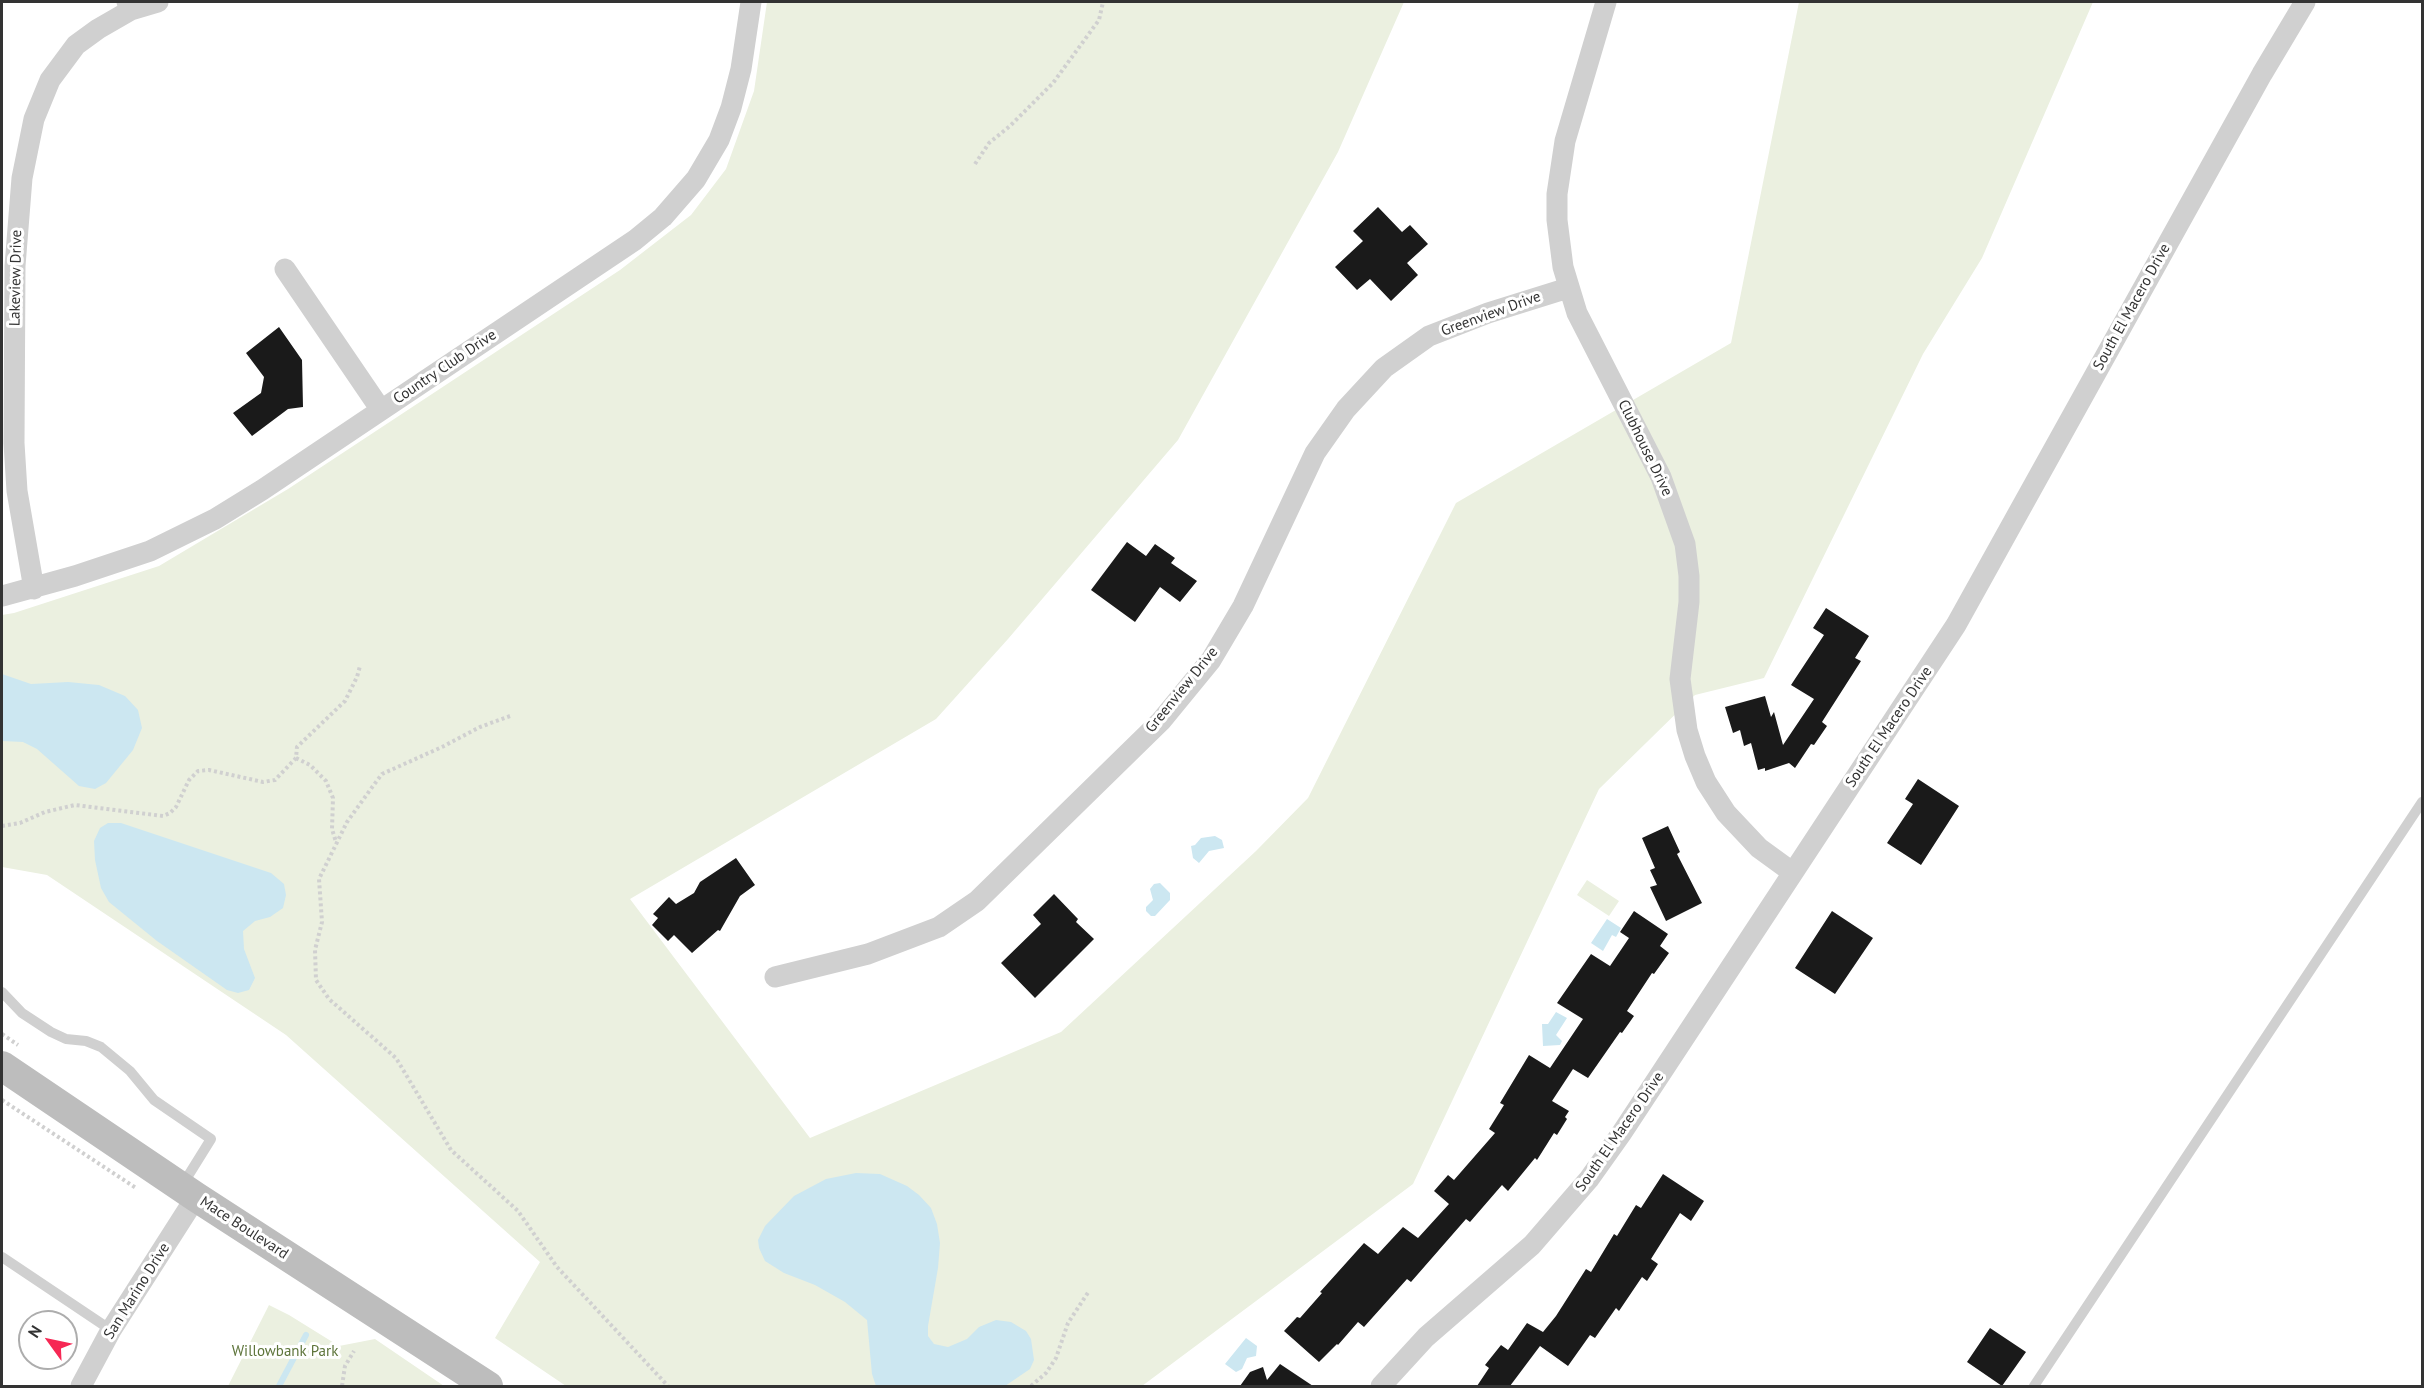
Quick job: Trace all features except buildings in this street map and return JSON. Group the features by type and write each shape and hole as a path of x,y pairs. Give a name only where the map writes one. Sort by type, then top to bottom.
{"street":[{"name":"Lakeview Drive","path":"34,589 17,491 14,443 15,266 22,178 34,119 50,80 76,45 129,6 158,2"},
{"name":"Country Club Drive","path":"2,596 34,589 150,551 215,519 262,490 635,240 663,217 696,179 719,140 731,108 738,79 751,2"},
{"name":"Clubhouse Drive","path":"1606,2 1565,141 1557,194 1559,244 1568,288 1585,332 1661,477 1685,544 1689,602 1680,679 1687,730 1695,756 1706,782 1726,813 1759,848 1792,872"},
{"name":"South El Macero Drive","path":"1381,1386 1426,1337 1532,1245 1576,1195 1621,1134 1956,626 2256,84 2305,2"},
{"path":"285,268 381,410"},
{"name":"Greenview Drive","path":"775,976 868,954 939,927 976,902 1161,721 1210,660 1242,606 1315,453 1346,409 1384,368 1429,336 1568,288"},
{"name":"Mace Boulevard","path":"2,1066 189,1192 488,1386"},
{"name":"San Marino Drive","path":"81,1386 189,1192"}],"lane":[{"path":"2034,1386 2422,802"},
{"path":"2,992 22,1013 51,1032 66,1039 86,1041 101,1047 130,1071 154,1100 211,1139 189,1192"},
{"path":"2,1257 111,1330"}],"path":[{"path":"975,164 989,143 1011,126 1053,83 1099,20 1103,2"},
{"path":"2,826 20,823 45,812 75,805 163,816 176,807 189,780 198,771 209,770 264,782 275,780 296,758 297,747 345,701 360,666"},
{"path":"510,716 480,727 382,774 347,822 320,879 322,922 315,950 316,980 329,999 396,1058 451,1150 518,1211 557,1268 668,1386"},
{"path":"296,758 310,765 326,781 333,798 332,829 336,843"},
{"path":"2,1100 143,1192"},
{"path":"1031,1386 1046,1372 1056,1358 1068,1323 1089,1291"},
{"path":"342,1386 345,1366 354,1352"}],"green space":[{"path":"767,2 1404,2 1338,152 1178,440 1008,639 936,719 630,899 810,1138 1061,1032 1256,851 1308,798 1456,503 1731,343 1799,2 2093,2 1982,258 1923,354 1764,678 1695,695 1599,789 1413,1184 1142,1386 566,1386 495,1338 540,1262 286,1035 47,875 2,867 2,615 159,566 288,489 620,270 691,215 726,169 754,91"},
{"path":"1587,880 1619,901 1609,916 1577,895"},
{"name":"Willowbank Park","path":"269,1305 339,1346 375,1339 444,1386 228,1386"}],"water":[{"path":"2,674 31,684 68,682 99,685 125,696 138,710 142,728 133,750 106,783 95,789 79,786 37,749 23,742 2,741"},
{"path":"108,823 121,823 271,873 284,884 286,895 283,908 270,917 255,921 243,931 244,949 255,978 249,990 238,993 227,990 157,941 109,902 101,888 95,860 94,841 100,828"},
{"path":"1215,836 1222,840 1224,848 1209,851 1199,863 1193,858 1191,846 1201,838"},
{"path":"1160,883 1170,893 1170,900 1155,916 1151,916 1146,911 1146,907 1153,900 1150,889 1154,884"},
{"path":"1607,919 1621,928 1616,937 1612,935 1603,951 1591,943"},
{"path":"1556,1012 1567,1018 1556,1035 1562,1041 1560,1045 1543,1046 1542,1024 1548,1024"},
{"path":"856,1173 880,1174 907,1186 931,1208 937,1224 940,1243 928,1326 928,1336 934,1344 948,1347 967,1339 979,1327 996,1320 1011,1322 1026,1331 1031,1339 1034,1360 1030,1369 1005,1386 876,1386 872,1374 867,1320 845,1302 815,1285 784,1273 765,1261 758,1240 765,1226 794,1196 826,1179"},
{"path":"1246,1338 1257,1346 1256,1356 1247,1358 1242,1369 1236,1372 1225,1364"}],"waterway":[{"path":"279,1386 306,1335"}]}
